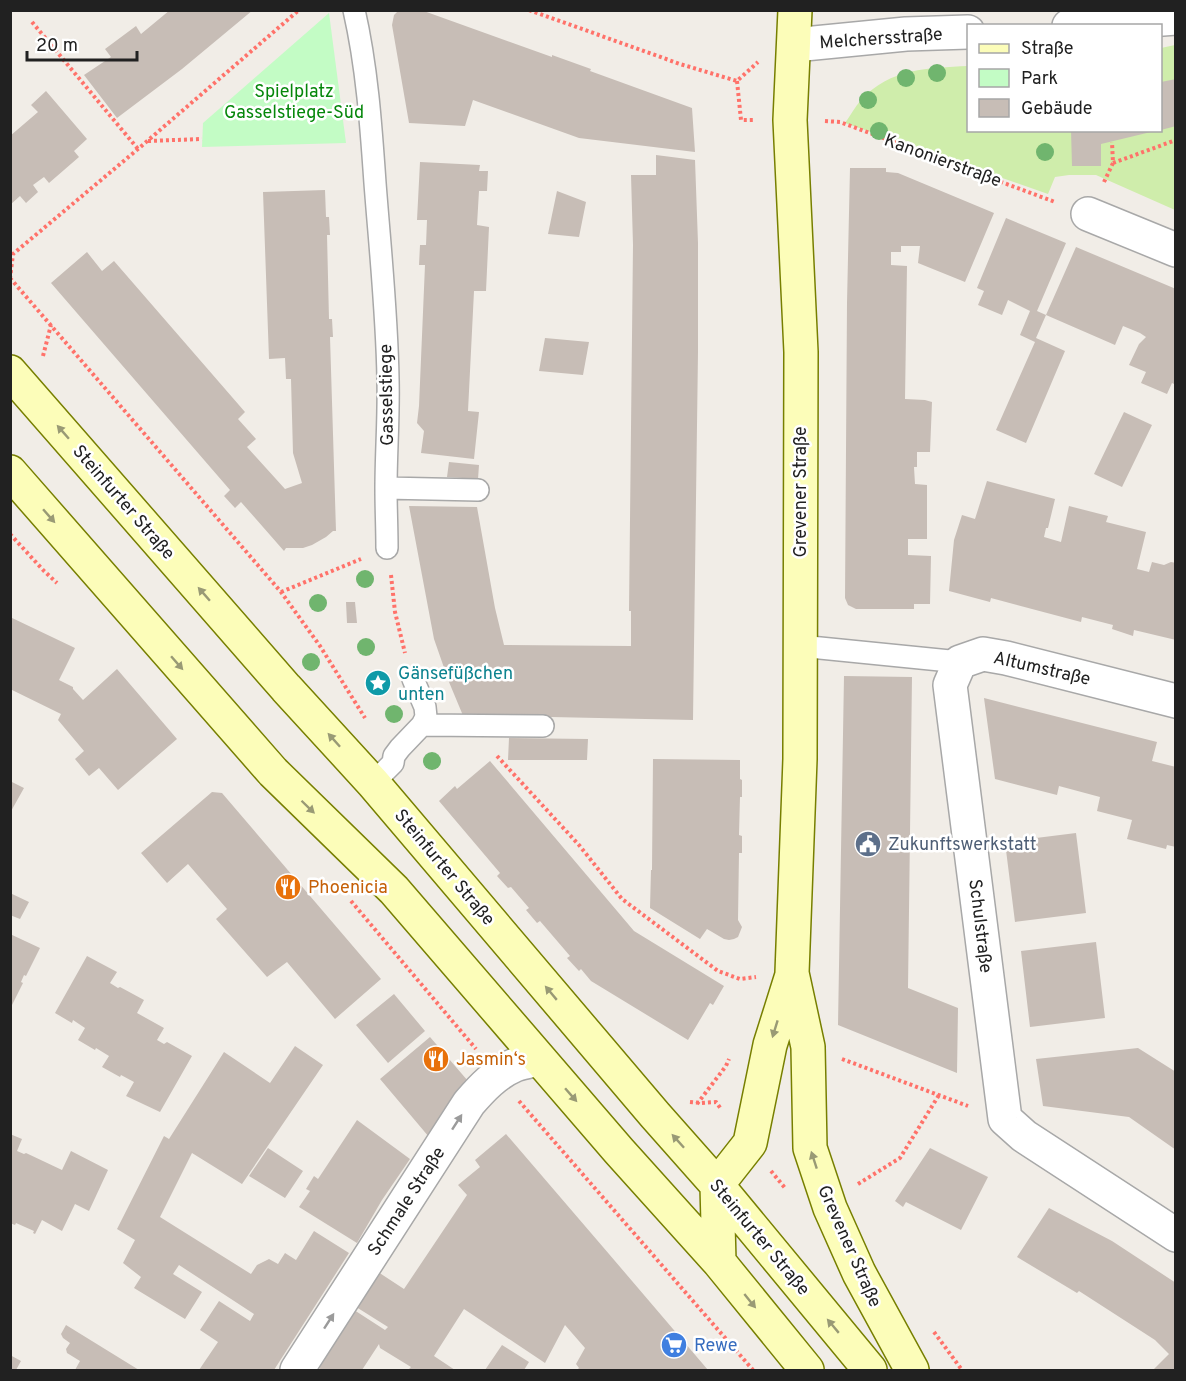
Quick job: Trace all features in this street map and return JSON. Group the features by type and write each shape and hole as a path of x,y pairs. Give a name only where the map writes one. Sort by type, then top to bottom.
{"main road":[{"name":"Grevener Straße","path":"795,10 790,120 801,352 800,759 792,973 808,1047 810,1148 835,1219 859,1273 912,1371"},
{"name":"Steinfurter Straße","path":"15,386 286,688 383,773 655,1115 717,1185 870,1371"},
{"path":"10,472 273,772 394,890 640,1175 719,1262 784,1355 807,1371"},
{"name":"Grevener Straße","path":"717,1185 750,1143 770,1045 792,973"},
{"path":"717,1185 719,1262"}],"street":[{"path":"1096,24 1176,18"},
{"name":"Melchersstraße","path":"794,45 906,34 967,32"},
{"path":"1088,214 1176,250"},
{"name":"Altumstraße","path":"960,662 983,654 1006,658 1176,701"},
{"name":"Schulstraße","path":"960,662 950,685 1005,1119"},
{"name":"Schmale Straße","path":"297,1371 469,1103 483,1087 514,1065 539,1059"},
{"path":"1005,1119 1024,1136 1176,1235"}],"lane":[{"name":"Gasselstiege","path":"354,10 361,39 382,265 388,377 387,548"},
{"path":"386,488 478,490"},
{"name":"Altumstraße","path":"800,646 960,662"},
{"path":"383,773 426,717 425,707 413,679"},
{"path":"422,725 543,726"}],"path":[{"path":"299,10 13,254 11,278 281,592 320,646 383,773"},
{"path":"529,10 680,64 737,81 759,61 794,45"},
{"path":"32,22 138,149"},
{"name":"Kanonierstraße","path":"737,81 741,120 840,122 1088,214"},
{"path":"148,141 202,139"},
{"path":"1113,163 1176,140"},
{"path":"1088,214 1113,163 1112,142"},
{"path":"10,534 60,586"},
{"path":"281,592 387,548 395,612 413,679"},
{"path":"490,751 579,845 622,899 718,971 740,979 792,973"},
{"path":"348,897 498,1076 753,1371"},
{"path":"808,1047 1005,1119"},
{"path":"850,1189 900,1158 939,1095"}],"green space":[{"name":"Spielplatz Gasselstiege-Süd","path":"329,13 346,143 202,147 203,123"},
{"path":"1175,45 1175,210 1096,175 1055,177 1048,194 845,123 861,100 884,81 925,69 967,66 967,132 1162,132 1162,48"}],"building":[{"path":"170,10 253,10 182,69 117,118 84,75 111,57 105,49 136,26 141,34"},
{"path":"399,10 421,10 591,69 590,71 692,108 695,152 579,138 473,100 465,126 409,123 392,25 394,15"},
{"path":"1176,79 1176,126 1162,130 1162,82"},
{"path":"46,91 87,139 74,151 79,157 49,183 44,177 33,185 38,192 26,203 20,196 10,205 10,136 38,112 31,105"},
{"path":"1071,132 1151,132 1101,144 1101,166 1072,166"},
{"path":"656,155 695,160 698,352 693,720 464,718 434,639 409,506 477,507 504,645 631,646 631,611 629,611 633,245 631,175 656,175"},
{"path":"420,162 480,165 479,171 488,171 487,191 479,191 477,225 489,227 486,291 474,291 468,411 479,412 474,459 421,453 424,431 417,423 425,265 419,265 420,245 426,245 427,220 417,220"},
{"path":"850,168 886,168 886,172 898,173 994,213 965,282 918,263 920,246 901,246 901,252 891,252 891,265 907,266 905,399 932,402 930,452 917,452 917,467 914,467 915,484 927,485 927,539 908,539 908,555 931,556 930,604 914,604 914,609 856,609 848,605 845,598"},
{"path":"325,190 326,217 329,217 330,235 327,235 329,319 332,319 333,337 330,337 336,531 312,545 303,548 286,548 284,551 241,502 235,508 224,496 230,490 51,283 87,252 102,271 114,261 245,412 238,419 256,439 247,447 285,489 302,483 293,453 291,379 286,379 285,358 269,359 263,192"},
{"path":"557,191 586,202 579,237 548,234"},
{"path":"1006,218 1066,243 1037,311 1046,315 1036,338 1065,351 1026,443 996,430 1035,342 1020,335 1030,311 1008,300 1002,315 978,305 984,291 977,288"},
{"path":"1076,247 1176,289 1176,385 1172,383 1167,394 1141,383 1146,372 1129,365 1139,344 1146,337 1140,333 1123,326 1115,345 1046,315"},
{"path":"545,338 589,342 583,375 539,371"},
{"path":"1124,412 1152,425 1122,487 1094,474"},
{"path":"449,462 479,465 478,479 447,477"},
{"path":"987,481 1055,499 1044,537 1061,542 1069,506 1108,516 1106,522 1146,532 1137,569 1149,572 1152,562 1164,565 1171,562 1176,563 1176,640 1134,630 1133,636 1112,629 1113,625 1082,617 1081,622 991,598 990,602 949,591 954,540 962,515 975,519"},
{"path":"346,602 355,602 357,623 347,623"},
{"path":"10,617 75,648 59,680 73,687 83,700 117,669 177,739 118,790 99,768 89,776 75,759 84,751 58,720 61,714 10,689"},
{"path":"844,676 912,677 908,988 958,1008 957,1073 838,1025"},
{"path":"984,698 1157,742 1152,761 1176,767 1176,847 1167,845 1166,849 1127,839 1132,820 1097,811 1100,797 1059,786 1057,795 995,779"},
{"path":"509,738 588,739 587,760 508,760"},
{"path":"653,759 740,760 742,797 740,797 739,835 742,836 742,853 739,853 738,920 742,927 738,937 734,939 724,939 707,929 700,939 650,908"},
{"path":"490,761 634,931 724,986 713,1005 710,1003 688,1040 591,981 581,969 579,971 567,958 570,956 540,921 537,923 526,910 529,908 511,887 508,888 497,876 500,873 439,801 455,786 457,789"},
{"path":"10,781 24,788 10,813"},
{"path":"212,792 222,793 381,979 335,1019 287,962 267,977 216,919 227,909 188,864 167,883 141,853"},
{"path":"1076,833 1086,913 1015,922 1005,842"},
{"path":"10,893 29,902 20,919 10,915"},
{"path":"10,934 40,948 26,976 24,975 21,982 23,983 10,1009"},
{"path":"1096,942 1105,1018 1030,1027 1021,951"},
{"path":"87,956 117,972 110,983 144,1000 137,1013 164,1028 157,1040 164,1044 167,1042 192,1056 160,1112 126,1096 134,1082 102,1067 109,1056 78,1040 85,1028 55,1013"},
{"path":"394,994 425,1031 388,1063 356,1025"},
{"path":"430,1037 468,1081 429,1137 380,1079"},
{"path":"295,1046 323,1065 242,1184 192,1153 160,1217 251,1274 257,1265 269,1259 278,1264 285,1253 296,1260 314,1231 349,1253 274,1370 199,1370 218,1342 200,1330 219,1301 250,1321 254,1314 179,1265 173,1274 202,1292 185,1319 134,1288 141,1277 123,1263 135,1240 117,1229 164,1136 169,1139 224,1052 270,1083"},
{"path":"1138,1048 1176,1072 1176,1150 1129,1117 1043,1106 1036,1059"},
{"path":"357,1120 410,1159 382,1200 357,1243 299,1207 310,1191 306,1189 314,1176 318,1179"},
{"path":"10,1134 22,1139 17,1151 62,1170 71,1151 108,1170 89,1211 75,1204 62,1231 42,1220 35,1234 34,1231 16,1223 15,1225 10,1223"},
{"path":"506,1134 708,1370 577,1370 579,1368 576,1364 585,1348 565,1325 545,1363 464,1309 434,1356 455,1370 408,1370 411,1367 380,1348 379,1344 362,1370 322,1370 314,1365 351,1308 385,1330 388,1327 353,1305 375,1270 404,1289 467,1195 458,1185 480,1167 475,1160"},
{"path":"268,1148 303,1171 285,1198 249,1176"},
{"path":"930,1148 988,1177 961,1230 906,1202 903,1207 895,1201"},
{"path":"1049,1208 1112,1241 1176,1283 1176,1370 1153,1370 1169,1354 1155,1340 1079,1291 1077,1293 1017,1257"},
{"path":"66,1325 139,1370 75,1370 80,1361 67,1353 66,1349 70,1343 61,1334"},
{"path":"502,1345 529,1362 524,1370 485,1370"},
{"path":"10,1355 21,1361 16,1370 10,1370"}],"place":[{"name":"Gänsefüßchen unten","path":"378,683"},
{"name":"Zukunftswerkstatt","path":"868,844"},
{"name":"Phoenicia","path":"288,887"},
{"name":"Jasmin‘s","path":"436,1059"},
{"name":"Rewe","path":"674,1345"}]}
